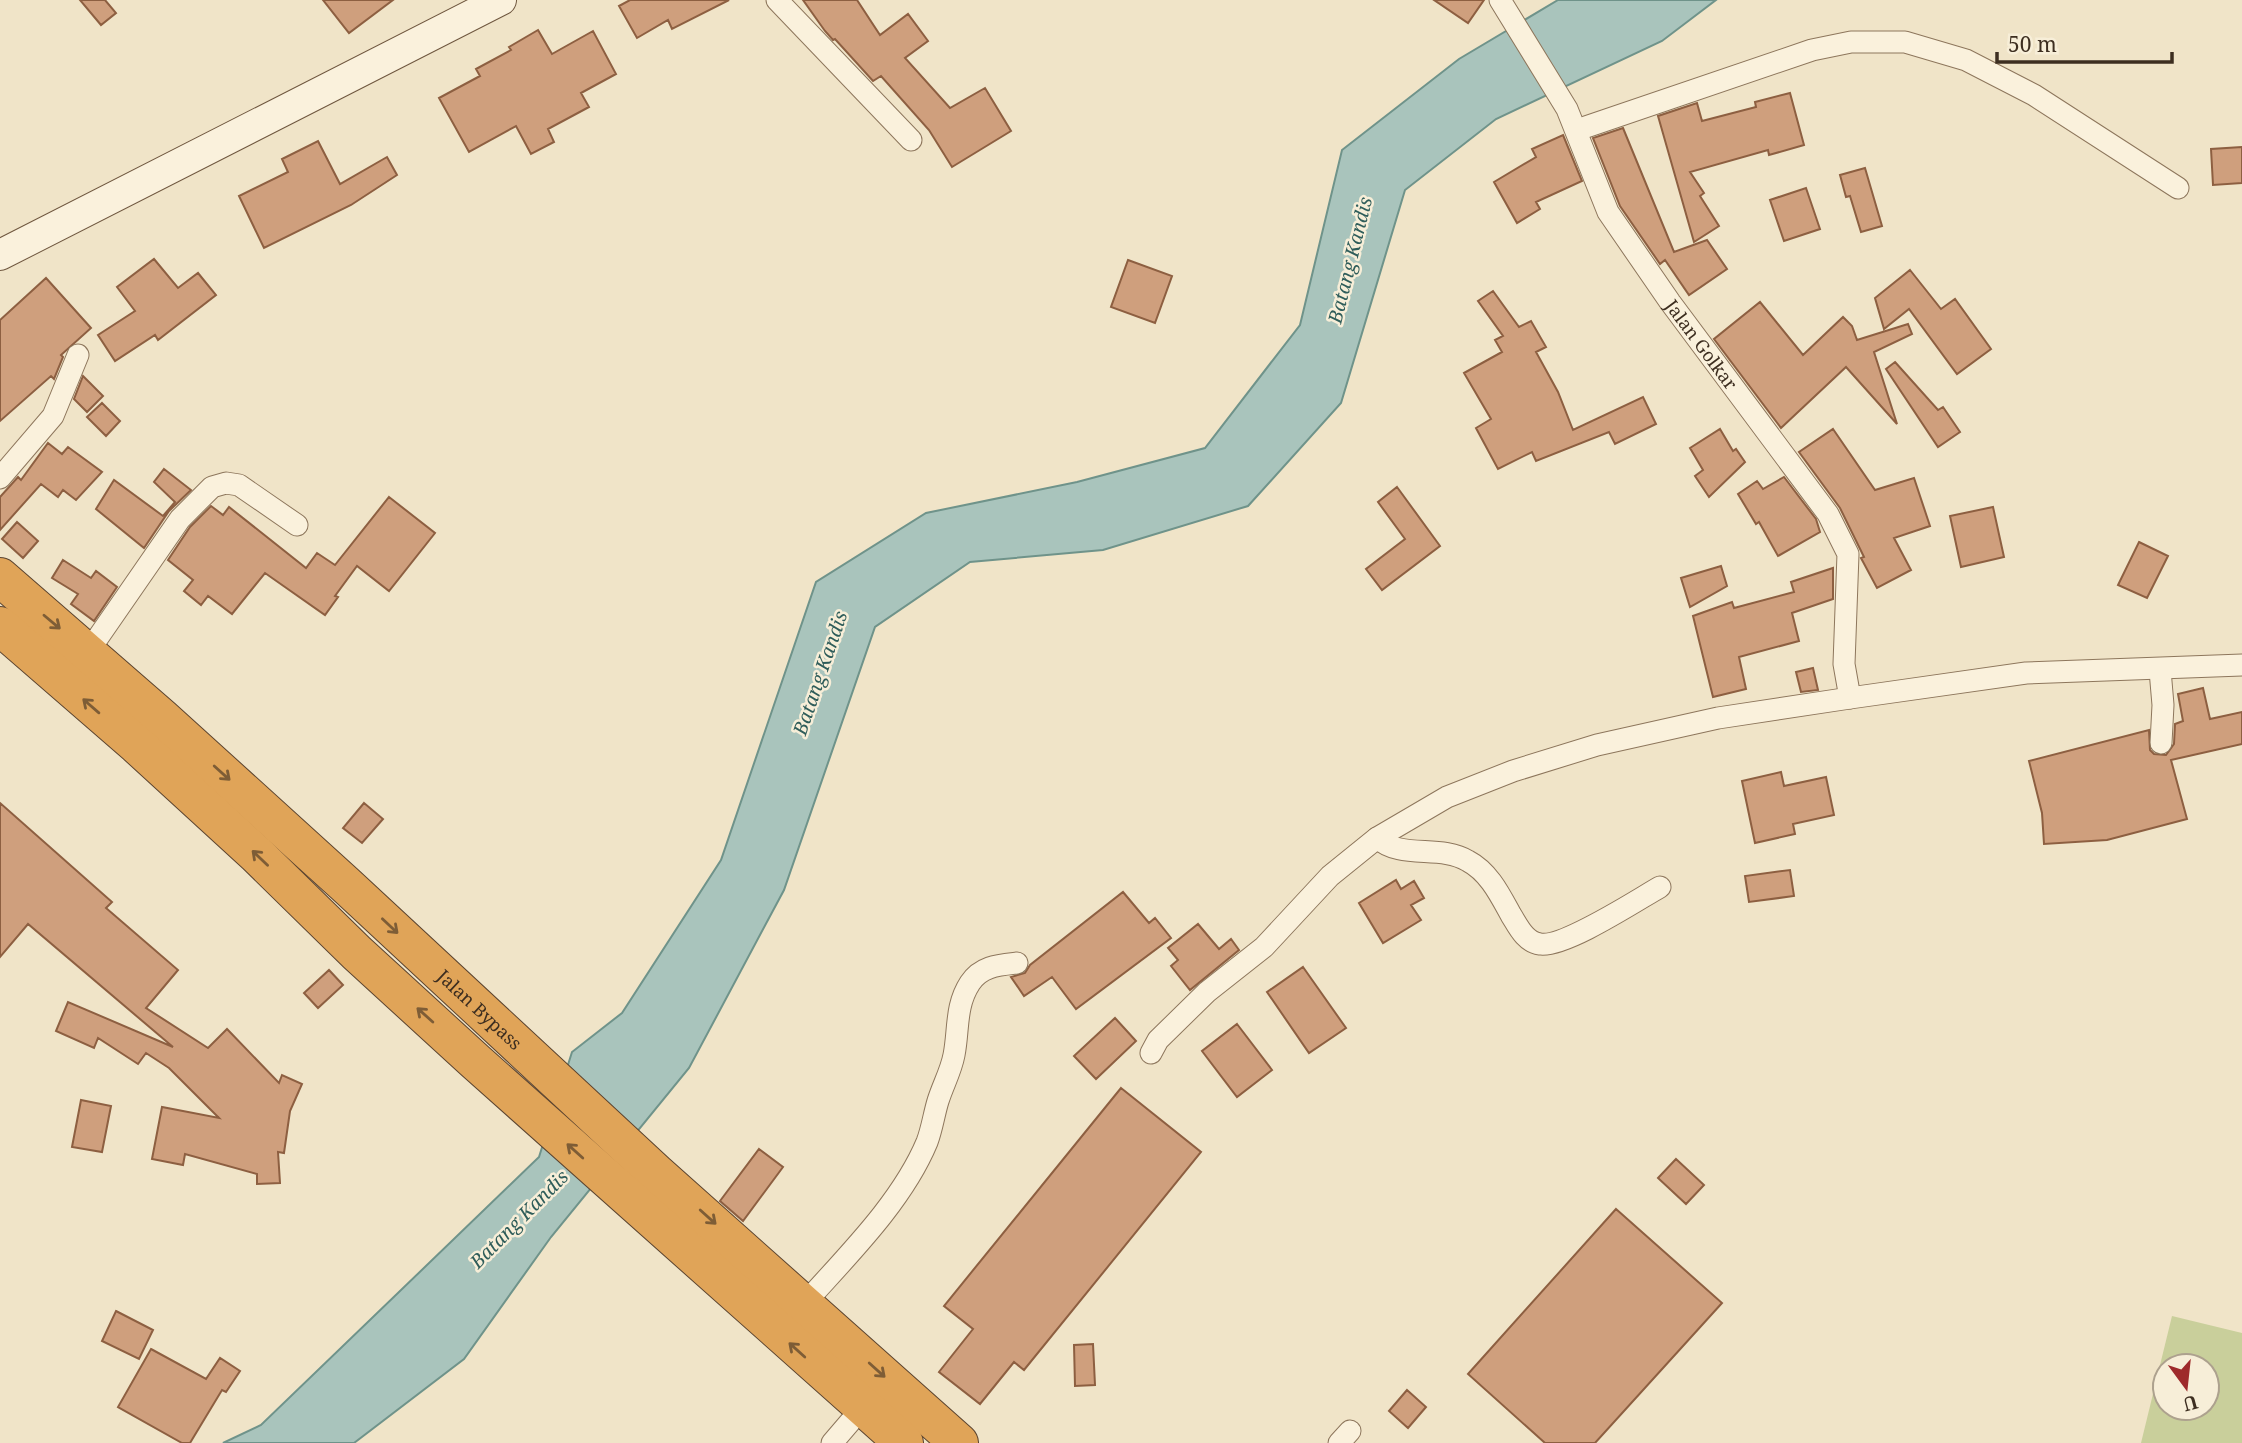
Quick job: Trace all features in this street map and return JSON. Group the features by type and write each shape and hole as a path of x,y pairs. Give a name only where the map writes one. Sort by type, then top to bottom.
{"highway":[{"name":"Jalan Bypass","path":"0,577 88,652 149,732 256,855 357,953 626,1197 904,1443"},
{"name":"Jalan Bypass","path":"0,626 149,732 346,885 656,1173 959,1443"}],"street":[{"path":"0,255 501,0"},
{"path":"777,0 911,140"},
{"name":"Jalan Golkar","path":"1500,0 1567,109 1608,212 1670,302 1828,514 1840,536 1848,554 1844,664 1850,698"},
{"path":"1577,130 1812,50 1852,43 1905,42 1966,60 2034,95 2178,188"},
{"path":"0,478 53,416 78,355"},
{"path":"88,652 180,519 212,488 226,483 239,485 297,525"},
{"path":"1151,1054 1158,1040 1207,992 1264,947 1330,876 1377,838 1447,797 1513,772 1597,745 1742,714 1850,698 2026,673 2242,665"},
{"path":"2160,670 2163,705 2161,743"},
{"path":"1377,838 1387,847 1455,854 1470,862 1496,888 1521,932 1529,940 1540,944 1557,942 1585,929 1660,887"},
{"path":"804,1304 875,1223 920,1157 928,1141 940,1096 949,1075 954,1057 957,1016 972,979 988,967 1017,963"},
{"path":"832,1443 862,1408"}],"green space":[{"path":"2172,1316 2242,1333 2242,1443 2141,1443 2151,1402 2151,1422 2221,1422 2221,1352 2163,1352"}],"water":[{"name":"Batang Kandis","path":"1558,0 1716,0 1662,41 1496,119 1405,190 1341,403 1248,506 1103,550 970,562 875,627 784,890 689,1068 551,1237 464,1359 354,1443 223,1443 261,1425 539,1157 572,1052 622,1013 721,860 816,582 926,513 1077,482 1205,448 1300,325 1342,150 1459,59"}],"building":[{"path":"80,0 105,0 116,13 101,25"},
{"path":"323,0 393,0 349,33"},
{"path":"630,0 729,0 672,29 668,20 637,38 619,6"},
{"path":"803,0 857,0 880,35 908,14 928,41 905,58 950,108 985,88 1011,131 952,167 929,130 881,76 873,81 825,31"},
{"path":"1434,0 1484,0 1468,23"},
{"path":"538,30 552,54 593,31 616,74 581,93 589,107 548,129 554,142 531,154 516,126 469,152 439,98 480,76 476,69 511,50 509,47"},
{"path":"1790,93 1804,145 1769,155 1768,150 1690,172 1704,193 1700,196 1719,226 1694,242 1658,116 1697,103 1702,121 1756,107 1755,102"},
{"path":"1623,128 1674,252 1707,240 1727,269 1689,295 1665,260 1660,264 1620,206 1593,138"},
{"path":"1563,135 1582,181 1536,202 1540,209 1517,223 1494,182 1536,157 1532,149"},
{"path":"318,141 340,184 387,157 397,175 351,205 264,248 239,196 288,172 282,159"},
{"path":"2242,147 2242,183 2213,185 2211,149"},
{"path":"1865,168 1882,226 1861,232 1850,196 1846,197 1840,175"},
{"path":"1806,188 1820,229 1784,241 1770,200"},
{"path":"154,259 178,288 198,273 216,295 158,340 155,335 115,361 98,335 135,311 117,287"},
{"path":"1128,260 1172,276 1155,323 1111,307"},
{"path":"1910,270 1941,309 1955,299 1991,349 1957,374 1909,309 1884,329 1875,298"},
{"path":"46,278 91,328 61,355 63,357 54,379 51,376 0,421 0,320"},
{"path":"1493,291 1519,327 1531,321 1546,347 1536,352 1558,392 1573,430 1643,397 1656,424 1615,444 1609,432 1536,461 1532,452 1498,469 1476,428 1491,419 1464,373 1502,352 1495,340 1503,336 1478,301"},
{"path":"1760,302 1803,355 1843,317 1852,326 1857,340 1908,324 1912,334 1874,352 1897,424 1846,367 1781,428 1714,339"},
{"path":"1895,362 1938,410 1943,407 1960,432 1938,447 1886,369"},
{"path":"83,376 103,396 87,412 74,399"},
{"path":"102,403 120,421 106,436 87,417"},
{"path":"1720,429 1733,451 1736,449 1745,462 1709,497 1695,476 1703,470 1690,448"},
{"path":"1833,429 1875,490 1914,478 1930,526 1894,538 1911,570 1877,588 1840,508 1799,452"},
{"path":"48,443 62,454 68,447 102,472 76,500 63,490 58,497 41,484 0,530 0,497 18,477 21,480"},
{"path":"164,469 191,490 169,511 144,548 96,509 114,480 163,516 175,502 154,482"},
{"path":"1784,477 1816,519 1820,532 1778,556 1759,522 1756,524 1738,494 1757,481 1763,489"},
{"path":"1397,487 1440,546 1382,590 1366,569 1405,539 1378,502"},
{"path":"389,497 435,533 389,591 357,566 325,615 265,573 232,614 208,596 201,605 184,591 193,580 168,560 190,527 211,506 223,515 229,507 306,568 317,553 335,565"},
{"path":"1993,507 2004,557 1961,567 1950,516"},
{"path":"17,522 38,541 23,558 2,539"},
{"path":"2139,542 2168,556 2147,598 2118,585"},
{"path":"63,560 91,578 96,571 117,587 94,621 71,604 78,594 52,578"},
{"path":"1721,566 1727,586 1690,607 1681,578"},
{"path":"1833,568 1833,599 1792,613 1799,641 1739,657 1746,689 1713,697 1693,616 1732,602 1734,608 1794,592 1791,582"},
{"path":"1813,668 1818,690 1801,692 1796,672"},
{"path":"2203,688 2210,719 2242,712 2242,744 2171,760 2187,819 2107,840 2044,844 2042,813 2029,761 2149,730 2150,750 2154,754 2166,755 2174,744 2175,724 2183,721 2178,694"},
{"path":"1781,772 1784,786 1826,777 1834,815 1793,824 1795,834 1755,843 1742,781"},
{"path":"0,803 112,902 106,908 178,970 146,1008 208,1048 227,1029 279,1083 282,1075 302,1084 290,1111 284,1153 278,1152 280,1183 257,1184 257,1174 185,1154 183,1165 152,1159 162,1107 219,1118 169,1068 146,1053 138,1064 98,1038 94,1048 56,1031 68,1002 173,1047 28,924 0,957"},
{"path":"364,803 383,819 362,843 343,828"},
{"path":"1790,870 1794,896 1749,902 1745,876"},
{"path":"1396,880 1401,889 1414,881 1424,898 1411,905 1421,920 1383,943 1359,903"},
{"path":"1123,892 1149,923 1155,918 1171,938 1076,1009 1052,977 1024,996 1011,977 1025,973 1030,965"},
{"path":"1198,924 1219,949 1231,939 1239,950 1190,990 1171,966 1178,960 1168,948"},
{"path":"1303,967 1346,1028 1309,1053 1267,992"},
{"path":"329,970 343,985 318,1008 304,993"},
{"path":"1115,1018 1136,1041 1096,1079 1074,1056"},
{"path":"1237,1024 1272,1070 1237,1097 1202,1051"},
{"path":"1121,1088 1201,1152 1024,1370 1014,1362 980,1404 939,1372 973,1329 944,1306"},
{"path":"81,1100 111,1106 102,1152 72,1147"},
{"path":"759,1149 783,1167 743,1221 720,1201"},
{"path":"1676,1159 1704,1185 1686,1204 1658,1178"},
{"path":"1616,1209 1722,1303 1595,1443 1545,1443 1468,1374"},
{"path":"116,1311 153,1330 139,1359 102,1341"},
{"path":"1093,1344 1095,1385 1075,1386 1074,1345"},
{"path":"151,1349 206,1379 220,1358 240,1371 226,1392 222,1390 190,1443 182,1443 118,1407"},
{"path":"1407,1390 1426,1407 1408,1428 1389,1411"}]}
